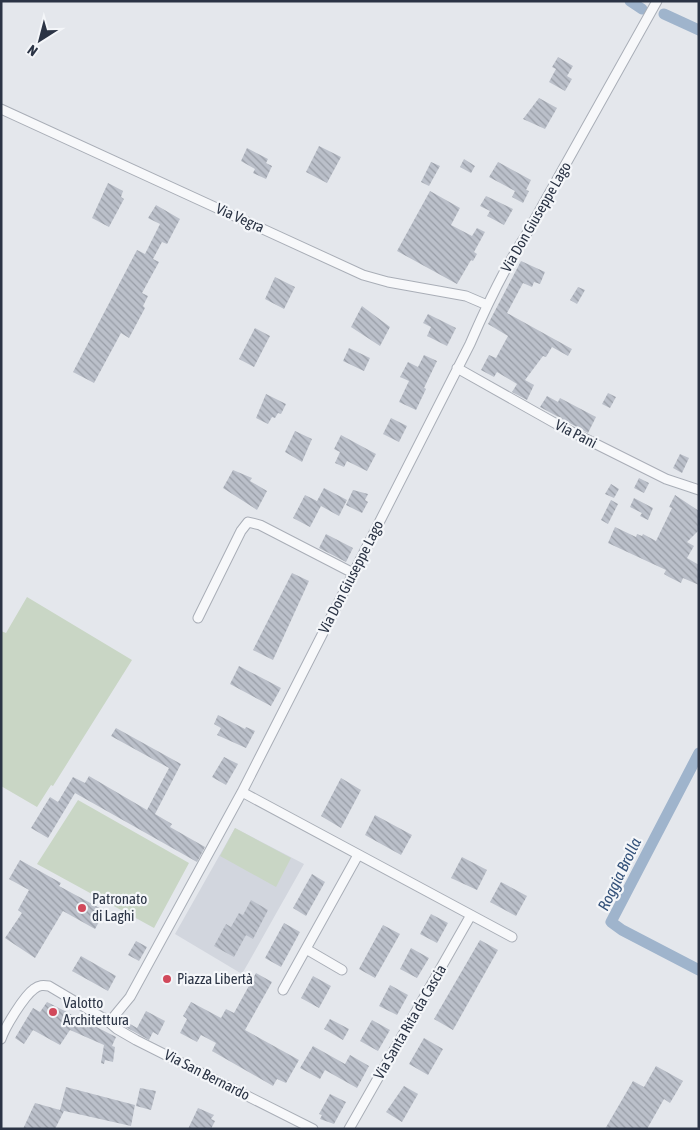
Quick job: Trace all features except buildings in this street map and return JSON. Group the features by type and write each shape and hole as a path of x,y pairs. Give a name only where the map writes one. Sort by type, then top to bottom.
{"street":[{"name":"Via Don Giuseppe Lago","path":"103,1018 111,1020 130,997 242,792 457,368 486,305 657,1"},
{"name":"Via Vegra","path":"1,109 363,275 388,282 466,296 486,305"},
{"name":"Via Pani","path":"457,368 560,426 666,479 699,490"},
{"path":"198,618 241,531 248,522 260,525 353,573"},
{"path":"242,792 512,938"},
{"path":"283,990 358,855"},
{"name":"Via Santa Rita da Cascia","path":"349,1129 471,916"},
{"path":"306,948 342,970"},
{"path":"1,1039 33,989 41,985 50,986 103,1018"},
{"name":"Via San Bernardo","path":"103,1018 136,1040 313,1129"}],"shaded area":[{"path":"235,828 304,864 242,974 175,934"}],"green space":[{"path":"27,597 132,660 53,786 51,785 37,807 1,786 1,631 6,633"},
{"path":"78,800 189,863 154,928 37,864"},
{"path":"235,828 291,858 276,887 220,856"}],"waterway":[{"path":"630,1 642,9"},
{"path":"664,14 699,30"},
{"name":"Roggia Brolla","path":"699,753 611,922 622,930 699,970"}],"place":[{"name":"Patronato di Laghi","path":"82,908"},
{"name":"Piazza Libertà","path":"167,979"},
{"name":"Valotto Architettura","path":"53,1012"}]}
